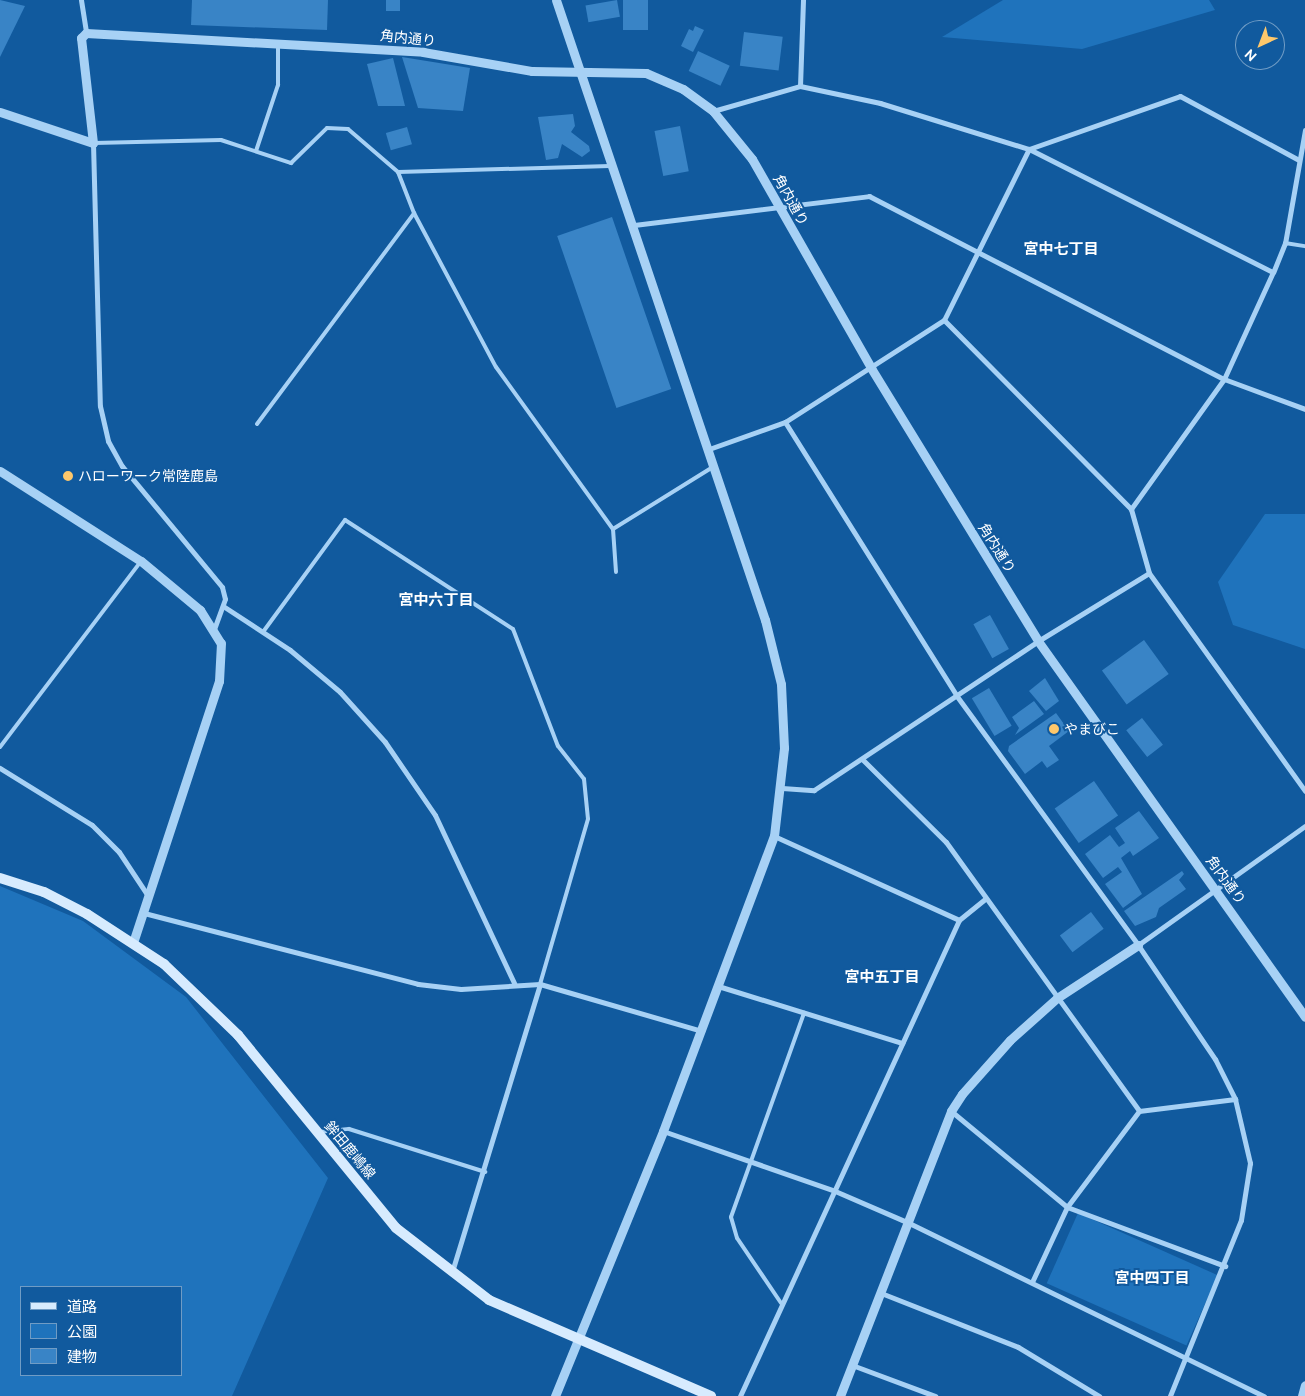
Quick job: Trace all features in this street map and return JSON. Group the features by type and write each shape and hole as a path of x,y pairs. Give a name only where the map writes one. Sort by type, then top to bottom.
{"main road":[{"name":"鉾田鹿嶋線","path":"0,878 44,892 133,942 164,964 238,1035 396,1228 490,1300 578,1341 711,1396"}],"street":[{"path":"81,0 86,34 81,38 93,144 100,406 108,441 122,466 222,587 223,606 214,629"},
{"path":"555,1396 703,1031 774,836 782,788 781,684 709,449 556,0"},
{"path":"800,86 803,0"},
{"name":"角内通り","path":"86,34 278,42 423,52 532,71 646,73 683,89 713,111 752,159 871,368 1038,641 1305,1017"},
{"path":"713,111 800,86 880,103 1029,148 1273,272"},
{"path":"709,449 785,422 944,320 1029,148 1180,96 1299,160"},
{"path":"0,112 93,144"},
{"path":"1131,509 1224,379 1285,243 1305,130"},
{"path":"634,225 780,209 869,196 1224,379 1305,409"},
{"path":"944,320 1131,509 1149,573 1305,791"},
{"path":"785,422 956,695 1138,945 1215,1059 1234,1099 1250,1163 1241,1220 1226,1266 1170,1396"},
{"path":"0,471 141,561 200,610 221,642 219,681 133,942"},
{"path":"782,788 814,790 1038,641 1149,573"},
{"path":"223,606 263,632 340,692 409,773 435,815 514,983"},
{"path":"862,759 946,842 985,900 1139,1111"},
{"path":"0,768 92,825 118,852 149,898"},
{"path":"840,1396 909,1223 951,1111 1010,1040 1057,998 1138,945 1305,826"},
{"path":"774,836 959,920"},
{"path":"740,1396 959,920 985,900"},
{"path":"144,913 418,984 461,989 514,983 540,984 703,1031"},
{"path":"452,1272 485,1172 540,984"},
{"path":"718,986 902,1043"},
{"path":"1032,1282 1068,1207 1139,1111 1234,1099"},
{"path":"951,1111 1068,1207 1226,1266"},
{"path":"663,1132 835,1191 909,1223 1032,1282 1185,1360 1264,1396"},
{"path":"881,1293 1018,1347 1100,1396"},
{"path":"852,1365 935,1396"},
{"path":"1302,1396 1305,1385"}],"lane":[{"path":"256,151 278,85 278,42"},
{"path":"93,144 221,140 291,163 327,128 348,129 398,172 414,213 496,367 613,529 616,572"},
{"path":"398,172 613,166"},
{"path":"257,424 414,213"},
{"path":"1285,243 1305,246"},
{"path":"613,529 714,466"},
{"path":"263,632 345,520 513,629 558,746 584,779 588,819 540,984"},
{"path":"0,747 141,561"},
{"path":"781,1304 737,1238 731,1217 804,1013"},
{"path":"317,1132 349,1129 485,1172"}],"green space":[{"path":"1003,0 1209,0 1215,10 1082,49 942,37"},
{"path":"1265,514 1305,514 1305,649 1233,625 1218,582"},
{"path":"0,886 83,921 186,997 328,1178 232,1396 0,1396"},
{"path":"1078,1213 1218,1275 1186,1346 1047,1283"}],"building":[{"path":"0,0 25,6 0,57"},
{"path":"192,0 328,0 327,30 191,25"},
{"path":"386,0 400,0 400,11 386,11"},
{"path":"617,0 620,17 588,22 585,6"},
{"path":"623,0 648,0 648,30 623,30"},
{"path":"695,26 704,30 693,52 681,46 689,29 693,31"},
{"path":"744,32 783,37 779,70 740,66"},
{"path":"698,51 730,66 720,86 689,71"},
{"path":"402,57 470,68 463,111 418,108"},
{"path":"393,58 405,106 378,106 367,64"},
{"path":"573,114 575,126 571,132 589,146 590,151 582,157 562,144 558,158 546,160 538,117"},
{"path":"680,126 689,171 663,176 654,131"},
{"path":"407,127 412,144 391,150 386,133"},
{"path":"612,217 671,389 616,408 557,236"},
{"path":"990,615 1009,649 992,658 973,624"},
{"path":"1144,640 1169,674 1127,705 1102,671"},
{"path":"1045,678 1059,701 1046,711 1029,691"},
{"path":"989,688 1012,726 995,736 972,698"},
{"path":"1034,701 1044,714 1015,735 1019,728 1012,717"},
{"path":"1056,713 1069,731 1049,746 1059,760 1047,768 1042,761 1025,774 1008,751 1009,746"},
{"path":"1142,718 1163,745 1147,757 1126,730"},
{"path":"1094,781 1118,815 1079,843 1055,809"},
{"path":"1139,811 1159,838 1133,856 1130,851 1121,858 1142,894 1123,908 1105,884 1122,872 1118,867 1103,878 1085,854 1110,835 1119,847 1125,843 1115,828"},
{"path":"1182,871 1184,874 1179,880 1186,889 1159,908 1156,917 1135,926 1124,911"},
{"path":"1091,912 1104,929 1072,952 1060,935"}],"place":[{"name":"ハローワーク常陸鹿島","path":"68,476"},
{"name":"やまびこ","path":"1054,729"}],"district":[{"name":"宮中七丁目","path":"1061,249"},
{"name":"宮中六丁目","path":"436,600"},
{"name":"宮中五丁目","path":"882,977"},
{"name":"宮中四丁目","path":"1152,1278"}]}
